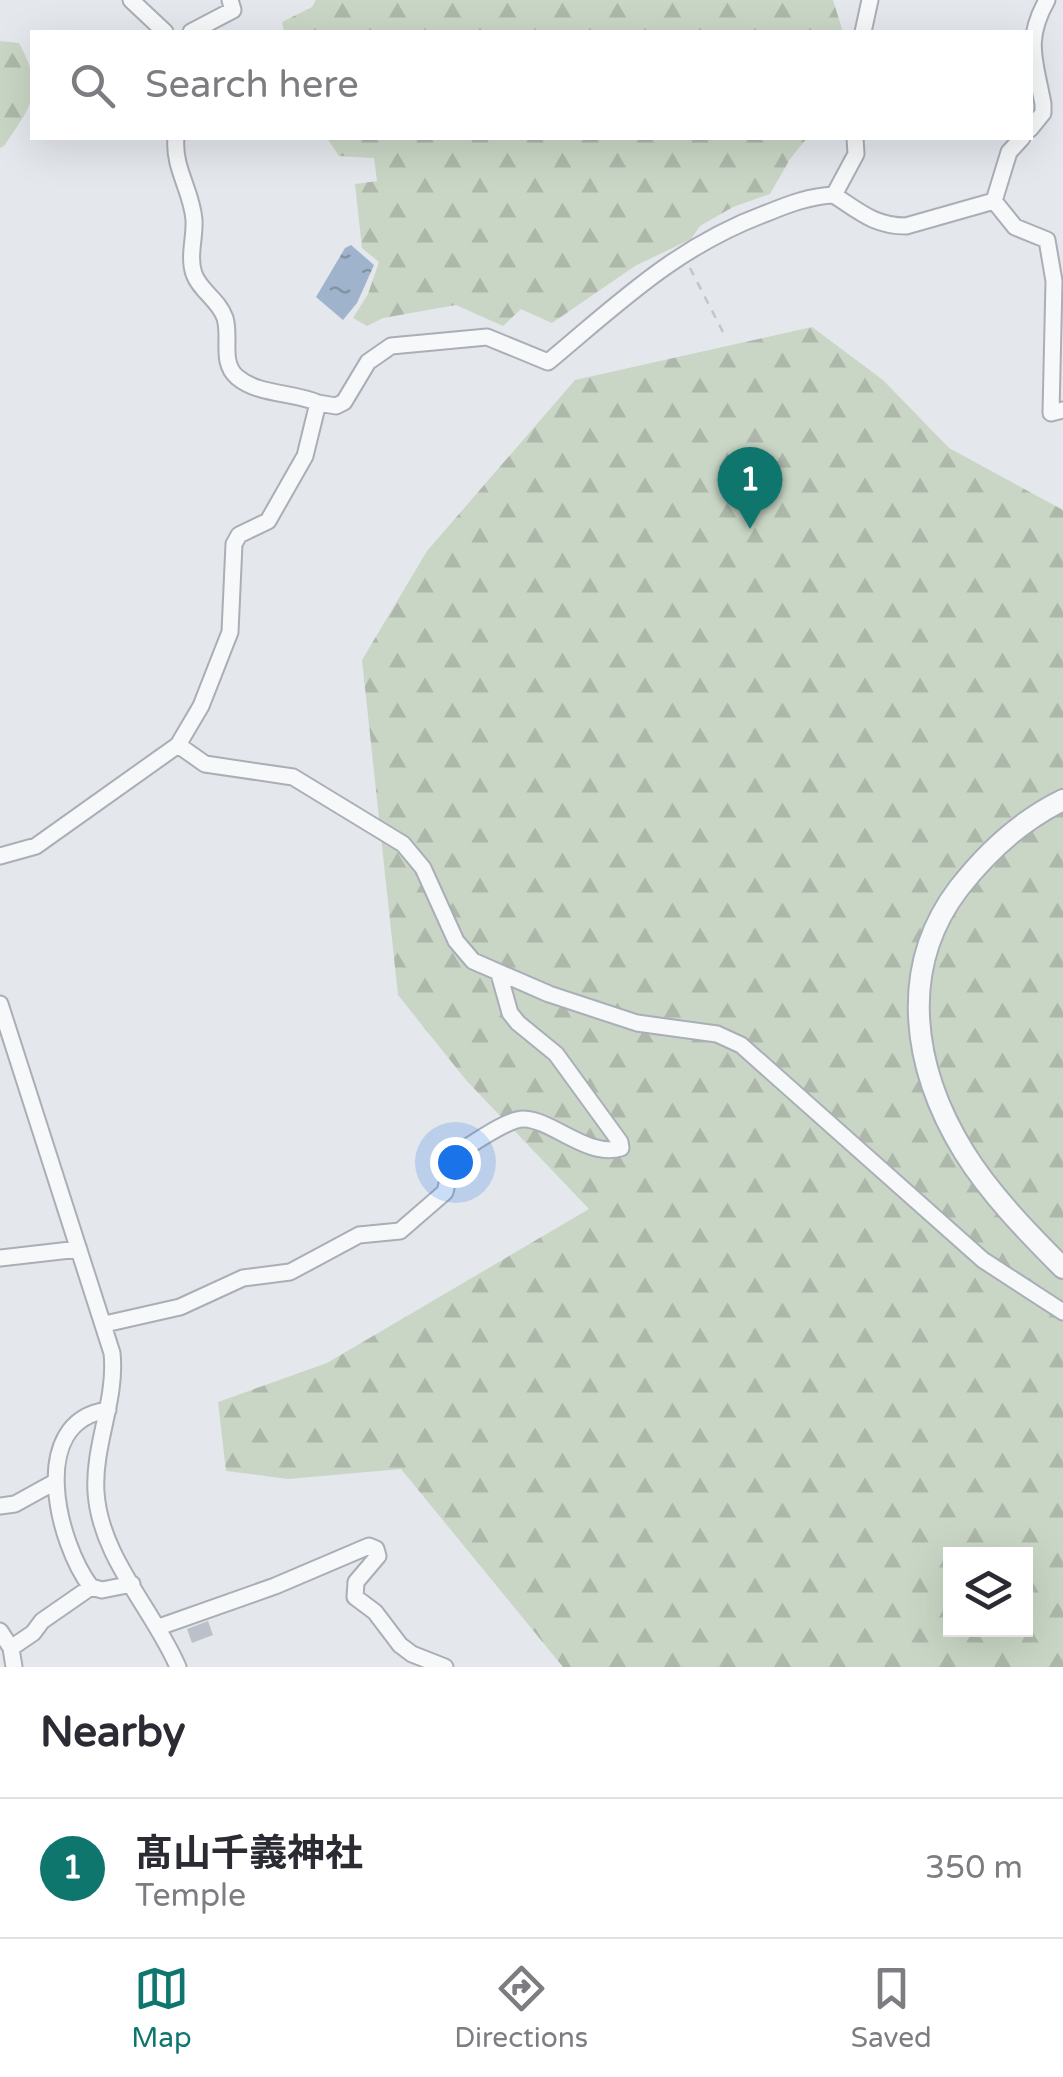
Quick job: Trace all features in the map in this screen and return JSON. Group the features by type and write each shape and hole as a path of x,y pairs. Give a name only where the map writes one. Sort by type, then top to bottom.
{"street":[{"path":"131,0 162,30"},
{"path":"195,30 233,10 230,0"},
{"path":"863,30 870,0"},
{"path":"1033,32 1048,0"},
{"path":"1033,44 1043,104 1043,113 1033,125"},
{"path":"176,140 177,170 194,218 195,278 223,312 227,363 236,376 252,386 336,406 344,402 368,362 391,346 487,337 548,362 682,253 738,223 798,201 834,195 881,225 892,226 906,226 994,201"},
{"path":"834,195 856,154 855,140"},
{"path":"994,201 1009,152 1020,140"},
{"path":"994,201 1015,227 1047,240 1054,280 1051,413 1063,410"},
{"path":"0,856 36,846 178,745 201,706 230,632 234,544 239,535 268,520 305,456 318,404"},
{"path":"178,745 204,764 294,777 403,844 423,868 456,940 473,960 499,974 636,1022 716,1034 741,1045 983,1260 1063,1312"},
{"path":"1063,800 986,853 942,911 924,954 917,1010 929,1076 966,1156 1063,1268"},
{"path":"104,1324 180,1307 243,1278 290,1272 360,1235 400,1231 445,1192 454,1156 512,1122 524,1119 574,1140 611,1151 621,1148 556,1054 510,1013 499,974"},
{"path":"0,1004 104,1324 114,1369 97,1462 95,1490 100,1522 178,1667"},
{"path":"0,1258 79,1248"},
{"path":"108,1410 75,1426 65,1440 54,1483 64,1538 72,1559 91,1587 102,1590 132,1584"},
{"path":"0,1506 15,1504 54,1483"},
{"path":"159,1627 275,1586 369,1546 376,1549 378,1556 356,1582 356,1597 376,1612 400,1645 445,1667"},
{"path":"12,1648 42,1621 91,1587"},
{"path":"0,1630 12,1648 14,1667"}],"path":[{"path":"682,253 726,338"}],"green space":[{"path":"316,0 833,0 842,30 284,30 282,22 312,7"},
{"path":"0,41 19,43 30,68 30,102 0,148"},
{"path":"328,140 805,140 770,194 733,207 700,226 691,239 635,266 552,323 521,309 503,326 456,305 383,318 367,326 353,318 368,294 379,262 362,248 355,184 377,181 374,158 339,156"},
{"path":"812,327 883,380 949,448 1063,510 1063,1667 563,1667 401,1469 288,1479 226,1471 218,1402 327,1363 589,1209 466,1080 398,995 362,660 427,551 575,380"}],"water":[{"path":"351,245 374,265 357,303 343,320 316,297 345,248"}],"building":[{"path":"208,1621 213,1635 192,1643 187,1629"}],"place":[{"name":"髙山千義神社","path":"750,529"}]}
